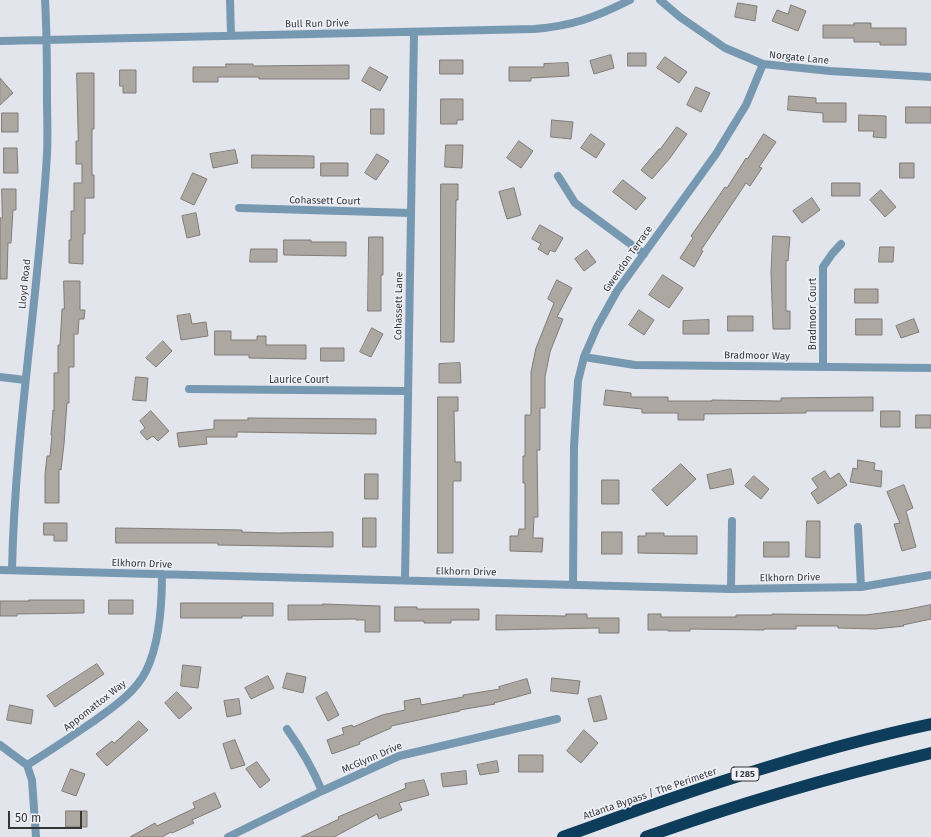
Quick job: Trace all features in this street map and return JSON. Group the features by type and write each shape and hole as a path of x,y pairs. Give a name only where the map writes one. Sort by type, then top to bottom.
{"highway":[{"name":"Atlanta Bypass / The Perimeter","path":"563,837 709,785 795,759 931,724"},
{"path":"646,837 747,803 834,778 931,754"}],"street":[{"name":"Lloyd Road","path":"12,570 13,526 25,380 47,153 47,39 45,0"},
{"path":"230,0 231,35"},
{"name":"Bull Run Drive","path":"0,41 534,29 564,26 578,22 605,12 630,0"},
{"name":"Norgate Lane","path":"660,0 680,17 725,48 762,64 830,71 931,77"},
{"name":"Cohassett Lane","path":"405,580 414,32"},
{"name":"Gwendon Terrace","path":"573,585 574,447 578,381 584,357 597,327 617,291 716,154 746,105 762,64"},
{"path":"558,176 575,203 644,254"},
{"name":"Cohassett Court","path":"239,208 411,213"},
{"name":"Bradmoor Court","path":"823,367 823,267 832,254 842,244"},
{"name":"Bradmoor Way","path":"584,357 635,365 931,368"},
{"path":"0,377 25,380"},
{"name":"Laurice Court","path":"189,390 408,391"},
{"path":"730,589 732,521"},
{"path":"858,527 861,588"},
{"name":"Elkhorn Drive","path":"0,570 730,589 861,588 931,574"},
{"name":"Appomattox Way","path":"27,765 63,743 112,708 126,697 138,684 152,657 162,601 162,574"},
{"name":"McGlynn Drive","path":"228,837 322,791 399,756 557,719"},
{"path":"286,730 302,750 313,769 322,791"},
{"path":"0,745 27,765 32,780 36,837"}],"building":[{"path":"738,3 757,6 755,21 735,17"},
{"path":"791,5 806,11 798,31 772,21 777,10 788,14"},
{"path":"854,23 871,23 871,28 906,28 906,45 880,45 880,42 854,42 854,38 823,38 823,25 854,25"},
{"path":"628,53 646,53 646,66 628,66"},
{"path":"611,55 614,68 594,74 590,61"},
{"path":"665,57 687,72 679,83 657,68"},
{"path":"440,60 463,60 463,74 440,74"},
{"path":"568,63 569,76 531,78 531,81 509,81 509,67 544,67 544,64"},
{"path":"226,64 253,64 253,66 349,65 349,79 259,79 259,77 218,77 218,82 193,82 193,67 226,67"},
{"path":"370,67 388,77 380,91 362,81"},
{"path":"120,70 136,70 136,93 123,93 123,86 120,86"},
{"path":"77,73 94,73 92,175 94,175 94,198 85,198 83,264 69,263 71,211 74,211 74,183 82,183 82,164 76,164 76,141 78,141"},
{"path":"0,78 13,93 0,105"},
{"path":"696,87 710,93 701,112 687,105"},
{"path":"789,96 816,98 816,103 846,103 846,122 823,122 823,113 788,110"},
{"path":"441,99 463,99 463,120 457,120 457,124 441,124"},
{"path":"906,107 931,107 931,123 906,123"},
{"path":"371,109 384,109 384,134 371,134"},
{"path":"2,113 18,113 18,132 2,132"},
{"path":"859,115 886,116 886,138 873,137 874,131 859,131"},
{"path":"552,120 573,122 571,139 551,137"},
{"path":"677,127 687,134 670,158 652,179 641,170"},
{"path":"591,134 605,144 596,158 581,148"},
{"path":"764,134 776,142 759,167 762,168 750,186 746,183 701,250 703,251 694,267 680,258 693,238 691,236 725,187 727,188 746,158 747,159"},
{"path":"519,141 533,151 521,168 507,158"},
{"path":"446,145 463,145 462,168 445,167"},
{"path":"4,148 17,148 18,173 4,173"},
{"path":"235,150 238,163 213,168 210,154"},
{"path":"377,154 389,161 376,180 365,173"},
{"path":"252,155 314,156 314,168 252,168"},
{"path":"321,163 348,163 348,176 321,176"},
{"path":"900,163 914,163 914,178 900,178"},
{"path":"193,173 207,179 194,205 181,199"},
{"path":"623,180 646,198 636,210 613,192"},
{"path":"832,183 860,183 860,196 832,196"},
{"path":"441,184 458,184 458,200 456,200 454,342 441,342"},
{"path":"514,188 521,215 507,219 499,192"},
{"path":"2,189 16,189 16,210 13,210 11,243 8,243 7,279 0,279 0,218 2,218"},
{"path":"881,190 896,207 885,217 870,200"},
{"path":"812,198 820,210 802,223 793,211"},
{"path":"196,213 200,235 187,238 182,216"},
{"path":"540,225 563,238 555,252 550,250 548,255 538,249 541,244 532,239"},
{"path":"773,236 790,237 788,261 786,260 786,311 790,311 790,329 773,329 771,273"},
{"path":"369,237 383,237 381,311 368,311"},
{"path":"284,240 346,242 346,256 284,255"},
{"path":"880,247 894,247 893,262 879,262"},
{"path":"251,249 277,249 277,262 250,262"},
{"path":"587,250 596,262 584,271 575,259"},
{"path":"663,275 683,288 669,308 649,295"},
{"path":"557,280 572,288 557,317 563,319 550,352 545,377 545,408 540,408 540,450 537,450 538,517 534,517 533,538 543,538 542,552 510,551 510,536 518,536 519,529 525,529 525,483 523,483 523,456 525,456 525,415 531,415 531,372 536,348 554,303 548,299"},
{"path":"64,281 80,281 80,310 85,310 84,319 79,319 78,334 74,334 74,367 69,367 69,403 67,403 61,470 59,469 59,503 45,503 45,474 47,456 50,456 53,410 54,411 54,373 58,373 58,345 60,345 62,309 64,309"},
{"path":"855,289 878,289 878,303 855,303"},
{"path":"639,310 654,320 644,335 629,325"},
{"path":"190,314 192,324 206,322 208,336 181,340 177,316"},
{"path":"728,316 753,316 753,331 728,331"},
{"path":"856,319 882,319 882,335 856,335"},
{"path":"914,319 919,332 901,338 896,326"},
{"path":"709,320 709,334 683,334 683,321"},
{"path":"372,328 383,334 371,357 360,352"},
{"path":"215,331 231,331 231,340 257,340 257,336 266,336 266,345 306,345 306,359 249,358 249,355 215,355"},
{"path":"163,341 172,351 156,367 146,358"},
{"path":"321,348 344,348 344,361 321,361"},
{"path":"460,363 461,383 439,383 439,364"},
{"path":"136,377 148,378 146,401 133,400"},
{"path":"606,390 631,393 631,397 668,397 668,401 781,401 781,398 873,397 873,411 704,414 704,420 678,420 678,413 642,413 642,409 604,405"},
{"path":"438,397 458,397 458,411 454,411 455,462 461,462 461,481 453,481 453,553 438,553"},
{"path":"151,411 169,431 158,441 153,436 147,440 140,432 145,428 140,421"},
{"path":"881,411 900,411 900,427 881,427"},
{"path":"916,415 931,415 931,428 916,428"},
{"path":"248,418 376,419 376,434 237,432 237,437 206,437 207,444 179,447 177,433 214,429 214,420 248,420"},
{"path":"858,460 875,463 874,470 882,471 881,487 850,482 853,468 857,469"},
{"path":"681,464 696,479 667,506 652,490"},
{"path":"731,469 734,484 710,489 707,475"},
{"path":"825,471 830,479 839,473 847,485 818,504 811,493 818,488 812,479"},
{"path":"365,474 378,474 378,499 365,499"},
{"path":"754,476 769,489 761,499 745,486"},
{"path":"602,480 619,480 619,504 602,504"},
{"path":"904,485 913,508 906,511 916,547 902,551 894,524 900,523 887,492"},
{"path":"363,518 376,518 376,547 363,547"},
{"path":"807,521 820,521 820,558 806,557"},
{"path":"44,523 67,523 67,541 54,541 54,535 44,535"},
{"path":"116,528 242,530 242,532 277,533 333,532 333,547 218,545 218,543 116,543"},
{"path":"602,532 622,532 622,554 602,554"},
{"path":"646,533 664,533 664,536 697,536 697,554 638,553 638,536 646,536"},
{"path":"764,542 789,542 789,557 764,557"},
{"path":"84,600 84,613 17,614 17,616 0,616 0,601"},
{"path":"109,600 133,600 133,614 109,614"},
{"path":"181,603 273,603 273,616 242,616 242,618 181,618"},
{"path":"323,604 380,606 380,632 365,632 365,620 288,620 288,605"},
{"path":"931,605 931,619 903,625 904,626 875,629 838,628 838,626 796,626 796,629 764,630 648,630 648,614 661,614 661,617 736,617 736,615 772,614 866,615"},
{"path":"395,607 417,607 417,609 479,609 479,620 451,620 451,623 395,621"},
{"path":"566,614 587,614 587,618 619,618 619,633 599,633 599,628 496,630 496,615 566,616"},
{"path":"97,664 104,674 55,707 47,696"},
{"path":"183,665 201,667 198,688 181,686"},
{"path":"287,673 306,677 303,693 283,688"},
{"path":"268,676 274,688 251,699 245,688"},
{"path":"552,678 580,681 578,694 551,691"},
{"path":"527,679 531,693 494,703 495,704 460,710 391,726 391,728 359,742 360,744 332,754 327,740 344,734 342,728 352,725 353,727 382,715 405,710 404,701 420,698 421,705 463,697 463,695 500,689 499,687"},
{"path":"177,692 192,708 179,719 165,703"},
{"path":"327,692 339,715 328,721 316,698"},
{"path":"601,696 607,719 594,722 588,699"},
{"path":"239,699 241,714 227,717 224,701"},
{"path":"10,705 33,710 31,724 7,720"},
{"path":"139,721 148,730 107,766 96,754 112,741 114,743"},
{"path":"584,730 598,743 581,763 567,751"},
{"path":"235,740 245,765 231,769 223,744"},
{"path":"519,755 543,755 543,772 519,772"},
{"path":"497,761 499,772 480,775 477,765"},
{"path":"257,762 270,780 260,788 246,769"},
{"path":"71,769 85,774 76,796 62,791"},
{"path":"466,771 467,784 443,787 441,774"},
{"path":"424,780 429,795 399,803 402,810 379,819 377,814 334,837 301,837 339,819 338,817 406,788 405,784"},
{"path":"215,793 221,807 192,820 194,823 162,837 130,837 155,823 157,826 195,808 193,803"},
{"path":"66,811 87,811 87,827 66,827"}]}
